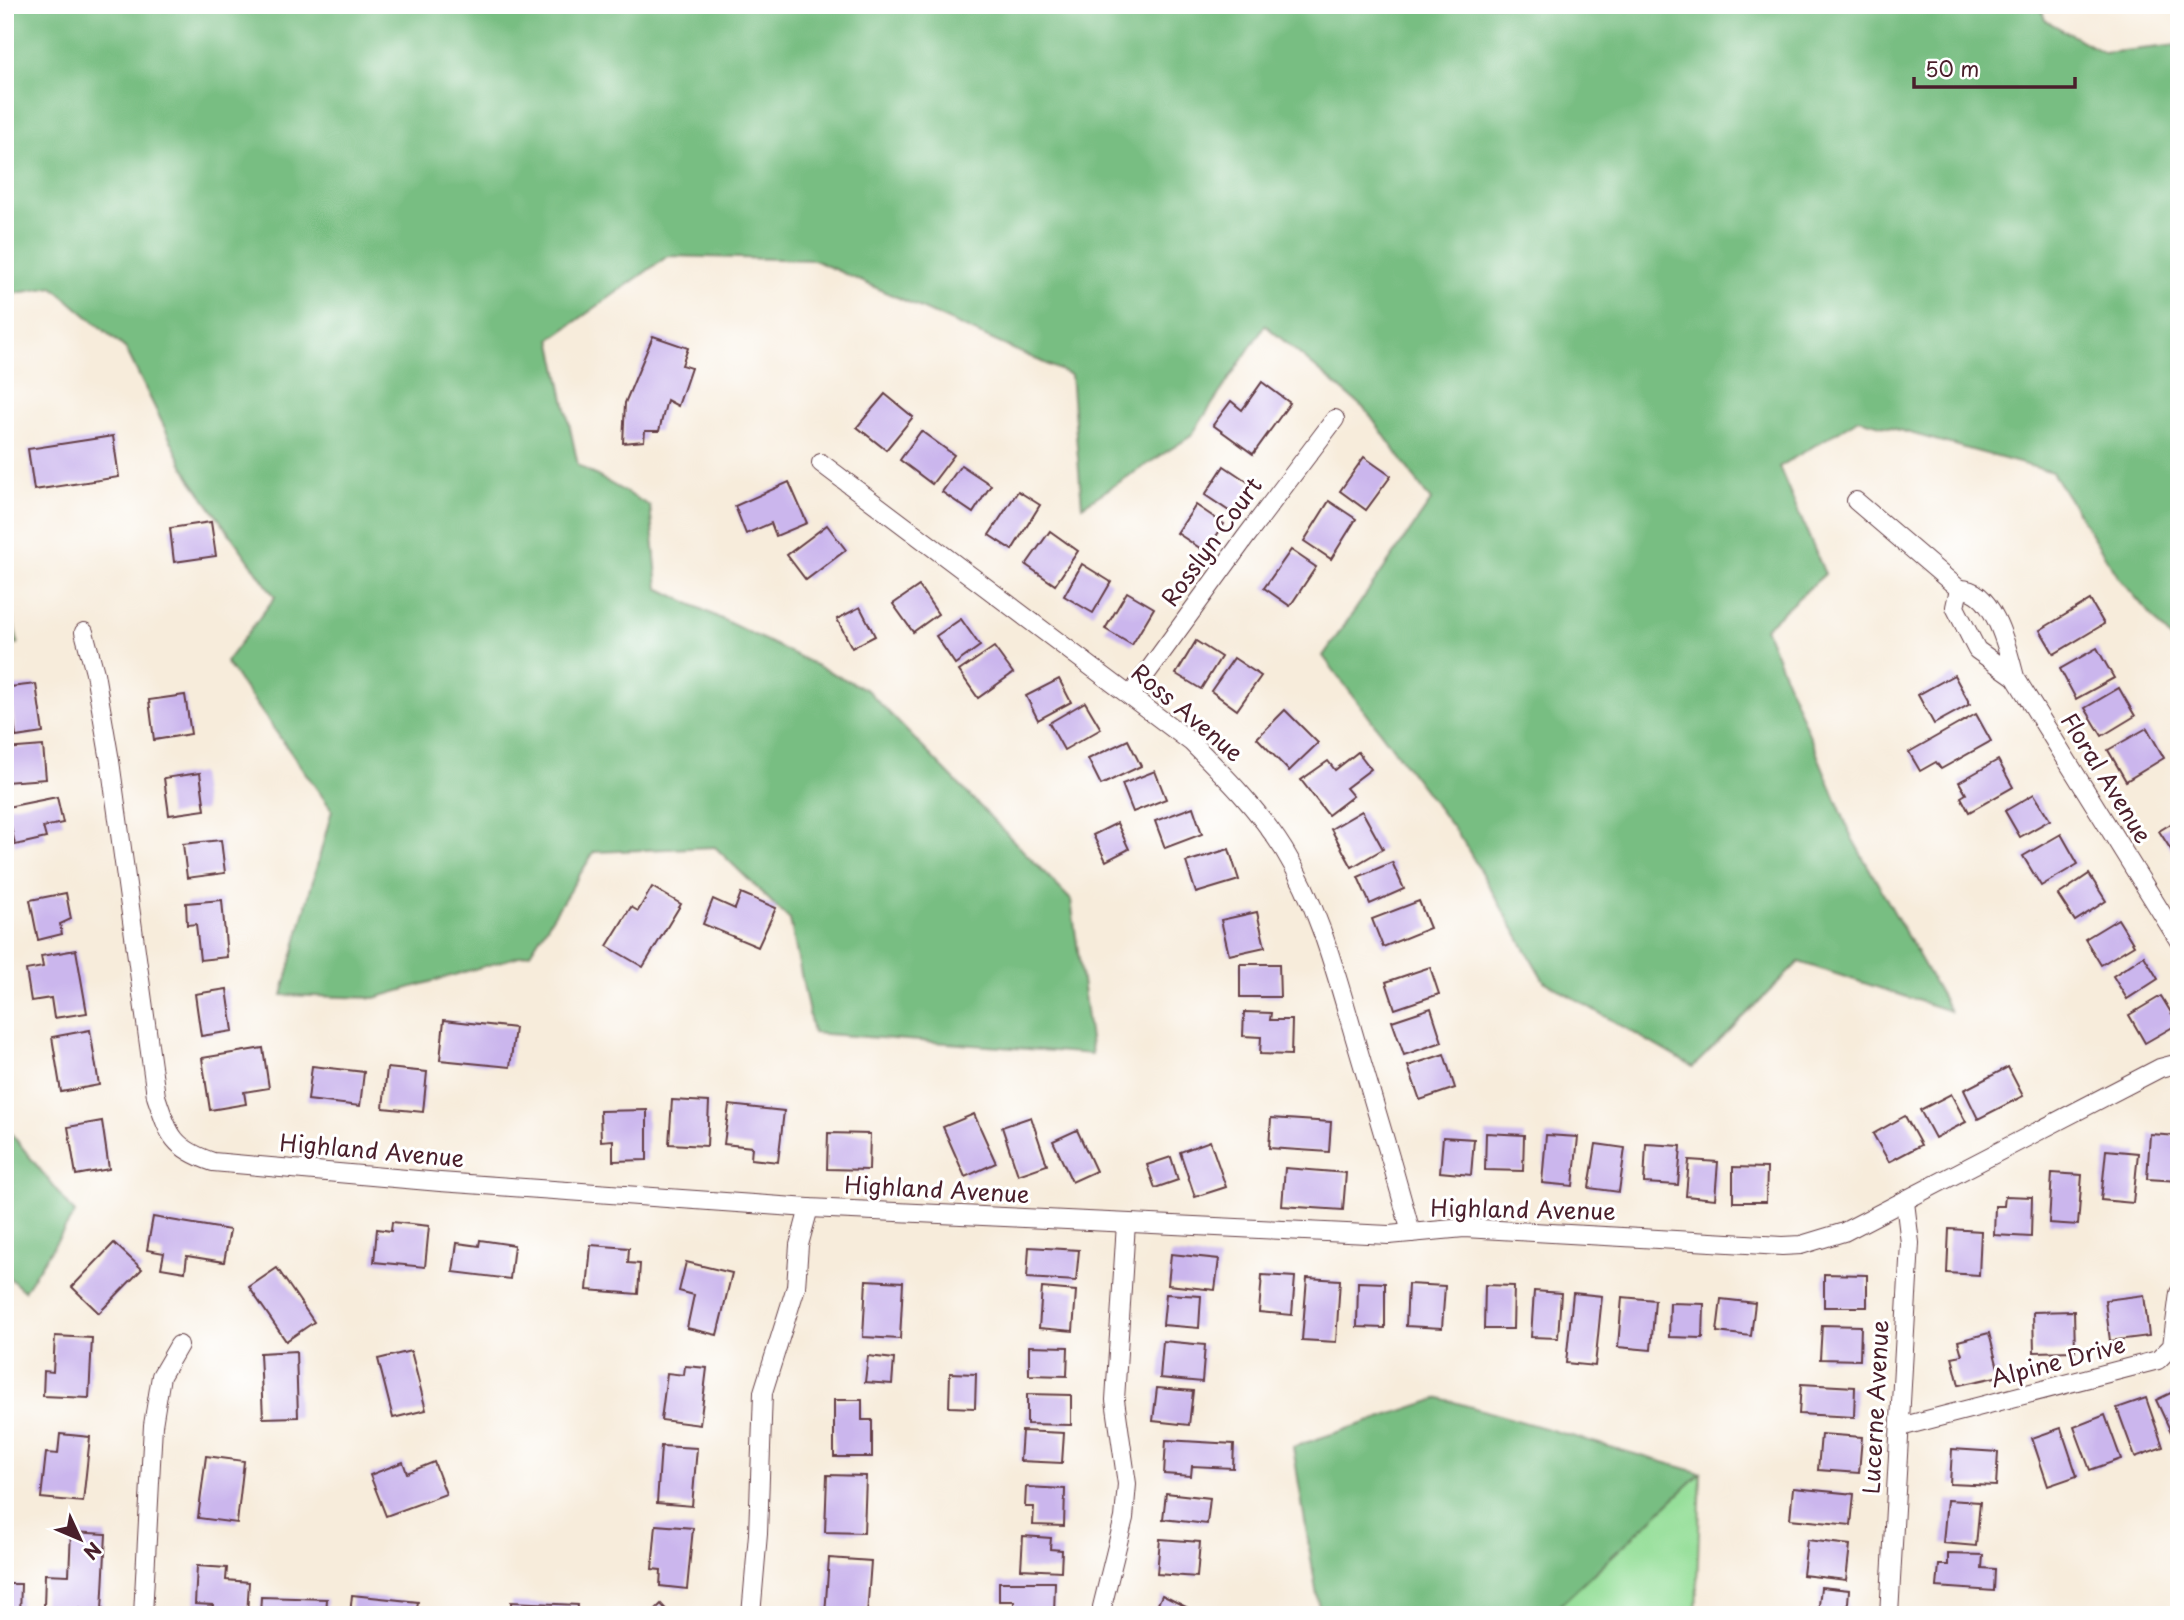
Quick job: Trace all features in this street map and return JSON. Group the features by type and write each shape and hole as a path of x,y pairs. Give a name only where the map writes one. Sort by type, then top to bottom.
{"street":[{"name":"Rosslyn Court","path":"1130,696 1335,419"},
{"name":"Ross Avenue","path":"821,463 1191,742 1264,820 1286,853 1312,906 1337,979 1411,1233"},
{"name":"Floral Avenue","path":"1856,500 1959,589 1968,588 1978,595 2003,630 2015,677 2179,941"},
{"name":"Floral Avenue","path":"1959,589 1955,607 1977,650 2015,677"},
{"name":"Highland Avenue","path":"84,632 95,673 108,748 156,1096 165,1121 180,1146 190,1154 213,1162 808,1209 1376,1235 1464,1228 1782,1246 1801,1245 1844,1232 2160,1068 2179,1063"},
{"name":"Lucerne Avenue","path":"1889,1615 1910,1244 1905,1202"},
{"path":"751,1615 758,1534 763,1392 796,1287 799,1245 808,1209"},
{"path":"1102,1607 1124,1518 1126,1484 1115,1400 1126,1223"},
{"name":"Alpine Drive","path":"1900,1427 2158,1360 2172,1346 2179,1293"},
{"path":"143,1615 153,1425 160,1376 179,1345"}],"green space":[{"path":"5,5 2040,5 2045,20 2104,53 2179,43 2179,648 2119,578 2052,472 1859,419 1779,467 1825,574 1765,628 1852,838 1950,1011 1799,962 1693,1067 1544,981 1463,841 1323,656 1431,501 1366,410 1265,325 1191,436 1082,506 1071,375 814,260 668,256 551,339 578,465 650,506 658,588 867,690 1071,900 1092,1054 813,1033 790,920 715,847 594,852 530,953 375,998 282,995 332,810 226,662 275,597 189,477 126,349 53,287 5,295"},
{"path":"5,581 18,644 5,646"},
{"path":"5,1126 75,1213 24,1291 5,1274"},
{"path":"1440,1398 1701,1473 1549,1615 1320,1615 1293,1447"},
{"path":"1701,1473 1696,1615 1549,1615"}],"building":[{"path":"653,336 688,348 682,365 691,368 678,406 667,400 659,431 645,431 644,441 623,443 625,403"},
{"path":"1262,382 1290,403 1253,454 1213,425 1231,401 1242,410"},
{"path":"885,394 913,417 886,450 857,427"},
{"path":"921,431 954,455 932,484 900,460"},
{"path":"113,436 119,477 34,490 28,449"},
{"path":"1364,457 1391,476 1366,510 1340,491"},
{"path":"961,465 991,485 973,513 942,492"},
{"path":"1224,466 1251,484 1232,513 1205,495"},
{"path":"789,482 807,523 776,536 771,523 746,534 735,506"},
{"path":"1018,491 1040,505 1012,550 989,535"},
{"path":"1329,501 1356,519 1331,559 1304,541"},
{"path":"1196,505 1224,524 1206,552 1177,533"},
{"path":"211,522 216,556 174,562 170,528"},
{"path":"827,525 846,550 806,580 787,555"},
{"path":"1050,531 1078,551 1055,585 1026,565"},
{"path":"1291,550 1316,567 1290,606 1264,588"},
{"path":"1082,564 1111,582 1093,613 1064,596"},
{"path":"919,586 938,614 913,632 893,604"},
{"path":"1127,592 1154,608 1132,645 1105,629"},
{"path":"2090,600 2104,624 2054,654 2040,630"},
{"path":"860,607 875,636 852,648 837,619"},
{"path":"961,619 980,646 955,664 936,636"},
{"path":"1196,641 1221,657 1201,689 1176,674"},
{"path":"994,647 1013,673 978,698 959,671"},
{"path":"2097,648 2114,678 2076,699 2060,669"},
{"path":"1234,658 1261,676 1237,710 1211,691"},
{"path":"1954,675 1970,704 1934,724 1918,695"},
{"path":"1059,679 1071,702 1038,720 1026,696"},
{"path":"36,684 43,733 16,737 10,687"},
{"path":"2119,688 2135,716 2102,736 2085,708"},
{"path":"185,695 191,734 154,740 149,700"},
{"path":"1085,702 1101,729 1064,750 1049,723"},
{"path":"1285,710 1318,743 1289,771 1257,738"},
{"path":"1976,714 1991,741 1941,769 1936,762 1920,771 1909,752"},
{"path":"2147,728 2164,758 2126,781 2108,750"},
{"path":"1128,740 1141,766 1101,785 1088,759"},
{"path":"43,746 46,779 5,782 5,749"},
{"path":"1358,752 1371,769 1346,788 1353,796 1328,815 1301,780 1328,761 1335,770"},
{"path":"1998,760 2013,787 1969,812 1961,797 1966,794 1959,782"},
{"path":"1155,771 1166,799 1133,812 1122,784"},
{"path":"200,773 205,810 169,815 164,778"},
{"path":"2034,794 2050,820 2020,837 2005,811"},
{"path":"57,797 63,823 43,827 46,838 15,845 7,807"},
{"path":"1193,807 1202,834 1165,848 1155,821"},
{"path":"1362,811 1383,849 1352,867 1331,829"},
{"path":"2179,819 2179,862 2159,831"},
{"path":"1117,823 1129,849 1106,861 1093,835"},
{"path":"2061,834 2078,864 2041,886 2023,856"},
{"path":"221,840 225,873 187,878 183,844"},
{"path":"1229,849 1239,880 1196,893 1186,862"},
{"path":"1392,862 1404,889 1370,904 1358,877"},
{"path":"2089,874 2106,901 2075,921 2058,895"},
{"path":"652,887 681,904 643,967 607,946 631,907 638,911"},
{"path":"66,893 71,919 60,924 62,934 38,940 30,900"},
{"path":"741,893 776,908 758,947 703,924 713,899 735,909"},
{"path":"222,900 227,957 200,960 196,924 187,925 186,903"},
{"path":"1419,901 1430,928 1383,947 1372,919"},
{"path":"1257,912 1265,947 1229,955 1221,920"},
{"path":"2118,919 2134,945 2101,965 2085,939"},
{"path":"76,950 87,1013 54,1018 51,998 31,1001 26,970 43,967 41,956"},
{"path":"2144,956 2158,979 2127,999 2113,976"},
{"path":"1240,964 1279,964 1280,997 1240,997"},
{"path":"1430,967 1439,994 1395,1009 1386,982"},
{"path":"227,989 233,1031 201,1036 195,994"},
{"path":"2161,996 2178,1024 2145,1043 2129,1015"},
{"path":"1431,1008 1442,1042 1404,1055 1392,1021"},
{"path":"1244,1012 1271,1013 1270,1020 1292,1020 1291,1055 1260,1054 1261,1037 1243,1036"},
{"path":"444,1020 515,1028 510,1067 440,1060"},
{"path":"90,1030 99,1085 61,1092 52,1037"},
{"path":"263,1048 269,1088 244,1092 246,1104 210,1110 202,1058"},
{"path":"1444,1054 1455,1088 1420,1100 1408,1066"},
{"path":"312,1066 364,1072 360,1106 308,1100"},
{"path":"2008,1067 2023,1096 1978,1119 1964,1090"},
{"path":"387,1068 427,1072 423,1112 383,1108"},
{"path":"1951,1094 1966,1122 1935,1138 1920,1110"},
{"path":"672,1100 709,1102 707,1146 669,1144"},
{"path":"729,1105 784,1111 778,1162 751,1159 752,1147 724,1144"},
{"path":"647,1110 647,1160 613,1161 613,1140 601,1141 600,1111"},
{"path":"974,1114 996,1163 965,1177 943,1127"},
{"path":"1905,1116 1921,1145 1889,1162 1873,1134"},
{"path":"1031,1117 1047,1165 1018,1175 1002,1127"},
{"path":"1271,1118 1331,1122 1329,1152 1269,1148"},
{"path":"102,1121 109,1169 76,1175 68,1127"},
{"path":"1077,1130 1096,1171 1072,1182 1053,1141"},
{"path":"828,1133 870,1134 869,1170 827,1169"},
{"path":"1486,1133 1524,1135 1523,1171 1485,1170"},
{"path":"2150,1134 2179,1136 2179,1181 2147,1179"},
{"path":"1546,1135 1578,1137 1573,1186 1542,1183"},
{"path":"1443,1137 1474,1139 1471,1175 1440,1172"},
{"path":"1210,1141 1226,1187 1195,1197 1180,1152"},
{"path":"1596,1144 1625,1148 1619,1192 1589,1188"},
{"path":"1646,1144 1681,1146 1678,1185 1644,1183"},
{"path":"2106,1150 2138,1153 2133,1203 2101,1200"},
{"path":"1171,1157 1178,1180 1155,1188 1147,1165"},
{"path":"1689,1160 1718,1162 1715,1199 1686,1196"},
{"path":"1733,1167 1767,1168 1766,1202 1733,1202"},
{"path":"1285,1168 1346,1173 1343,1210 1282,1206"},
{"path":"2052,1173 2082,1175 2078,1225 2049,1223"},
{"path":"2005,1196 2032,1197 2031,1237 1994,1235 1995,1206 2004,1206"},
{"path":"153,1217 230,1230 224,1262 187,1256 185,1272 161,1268 164,1253 147,1250"},
{"path":"392,1222 429,1226 425,1267 374,1262 377,1229 391,1231"},
{"path":"1949,1229 1981,1231 1979,1275 1947,1273"},
{"path":"480,1240 514,1245 510,1279 453,1272 457,1243 479,1246"},
{"path":"114,1243 142,1269 99,1313 72,1287"},
{"path":"591,1245 629,1248 628,1263 640,1264 638,1294 587,1290"},
{"path":"1029,1247 1079,1250 1076,1281 1027,1278"},
{"path":"1171,1254 1219,1259 1215,1290 1168,1285"},
{"path":"686,1262 732,1273 717,1335 687,1328 694,1295 679,1291"},
{"path":"277,1268 314,1322 286,1341 249,1287"},
{"path":"1824,1274 1867,1275 1867,1307 1824,1307"},
{"path":"1262,1275 1295,1277 1292,1315 1259,1312"},
{"path":"1307,1278 1340,1280 1336,1342 1302,1340"},
{"path":"866,1280 903,1282 900,1339 863,1337"},
{"path":"1358,1282 1385,1283 1385,1328 1357,1327"},
{"path":"1408,1284 1445,1286 1442,1328 1406,1326"},
{"path":"1485,1285 1514,1286 1513,1329 1484,1329"},
{"path":"1042,1288 1076,1291 1073,1331 1039,1328"},
{"path":"1534,1291 1561,1293 1558,1338 1531,1337"},
{"path":"1573,1293 1602,1296 1595,1366 1566,1363"},
{"path":"1166,1294 1201,1296 1199,1328 1163,1325"},
{"path":"2144,1295 2149,1336 2110,1341 2105,1300"},
{"path":"1622,1297 1655,1300 1651,1350 1618,1347"},
{"path":"1721,1299 1755,1303 1751,1336 1717,1332"},
{"path":"1670,1303 1704,1304 1703,1338 1669,1337"},
{"path":"2074,1311 2075,1351 2034,1352 2033,1312"},
{"path":"1822,1325 1861,1326 1860,1360 1820,1359"},
{"path":"1989,1333 2000,1376 1959,1385 1952,1357 1962,1355 1958,1341"},
{"path":"55,1336 92,1338 89,1398 43,1396 44,1371 53,1372"},
{"path":"1163,1341 1205,1345 1202,1382 1160,1378"},
{"path":"1029,1346 1068,1347 1067,1376 1029,1375"},
{"path":"296,1351 298,1417 263,1418 260,1353"},
{"path":"411,1351 426,1410 393,1418 378,1359"},
{"path":"868,1356 894,1359 892,1384 865,1382"},
{"path":"685,1366 707,1368 700,1425 661,1420 667,1373 684,1375"},
{"path":"950,1373 976,1374 975,1408 949,1407"},
{"path":"1801,1384 1855,1387 1854,1417 1799,1414"},
{"path":"1157,1388 1193,1391 1189,1425 1153,1421"},
{"path":"2179,1389 2179,1428 2171,1432 2156,1400"},
{"path":"1027,1394 1071,1395 1071,1425 1027,1424"},
{"path":"2146,1398 2163,1447 2135,1457 2117,1408"},
{"path":"834,1400 862,1400 862,1420 872,1420 872,1457 834,1457"},
{"path":"2105,1415 2121,1459 2090,1470 2074,1427"},
{"path":"2061,1428 2077,1476 2048,1486 2032,1438"},
{"path":"1022,1431 1064,1433 1062,1463 1020,1461"},
{"path":"60,1434 90,1437 83,1502 41,1498 46,1453 58,1454"},
{"path":"1821,1434 1862,1437 1859,1473 1818,1470"},
{"path":"1166,1440 1234,1444 1233,1468 1192,1466 1191,1476 1164,1474"},
{"path":"661,1446 697,1448 692,1506 657,1503"},
{"path":"1952,1449 1998,1452 1996,1486 1950,1484"},
{"path":"206,1456 244,1461 237,1523 198,1518"},
{"path":"403,1462 407,1473 434,1462 446,1494 386,1516 370,1475"},
{"path":"827,1475 866,1476 864,1533 825,1532"},
{"path":"1026,1487 1065,1489 1064,1526 1033,1525 1034,1507 1025,1507"},
{"path":"1793,1488 1854,1494 1851,1525 1790,1519"},
{"path":"1166,1493 1210,1498 1207,1524 1163,1519"},
{"path":"1947,1500 1980,1502 1976,1546 1943,1543"},
{"path":"656,1525 693,1528 687,1589 660,1586 661,1570 652,1569"},
{"path":"71,1532 106,1534 102,1610 44,1607 45,1574 69,1575"},
{"path":"1023,1536 1051,1538 1050,1549 1062,1550 1061,1571 1021,1569"},
{"path":"1160,1539 1200,1542 1197,1577 1157,1574"},
{"path":"1807,1540 1850,1545 1846,1580 1803,1575"},
{"path":"1948,1554 1983,1555 1982,1568 1995,1569 1994,1591 1937,1587 1939,1565 1948,1565"},
{"path":"829,1558 871,1561 867,1615 825,1615"},
{"path":"197,1566 227,1568 226,1580 249,1582 247,1615 212,1615 213,1605 195,1604"},
{"path":"999,1582 1055,1582 1054,1615 1014,1615 1014,1601 999,1601"},
{"path":"5,1584 21,1584 20,1615 5,1615"},
{"path":"1821,1587 1849,1590 1847,1615 1818,1615"},
{"path":"352,1595 418,1602 416,1615 350,1615"},
{"path":"1162,1595 1202,1615 1153,1615"},
{"path":"261,1597 327,1599 326,1615 260,1615"},
{"path":"511,1602 578,1605 577,1615 511,1615"},
{"path":"661,1604 671,1615 650,1615"},
{"path":"1937,1610 1982,1613 1982,1615 1937,1615"}]}
